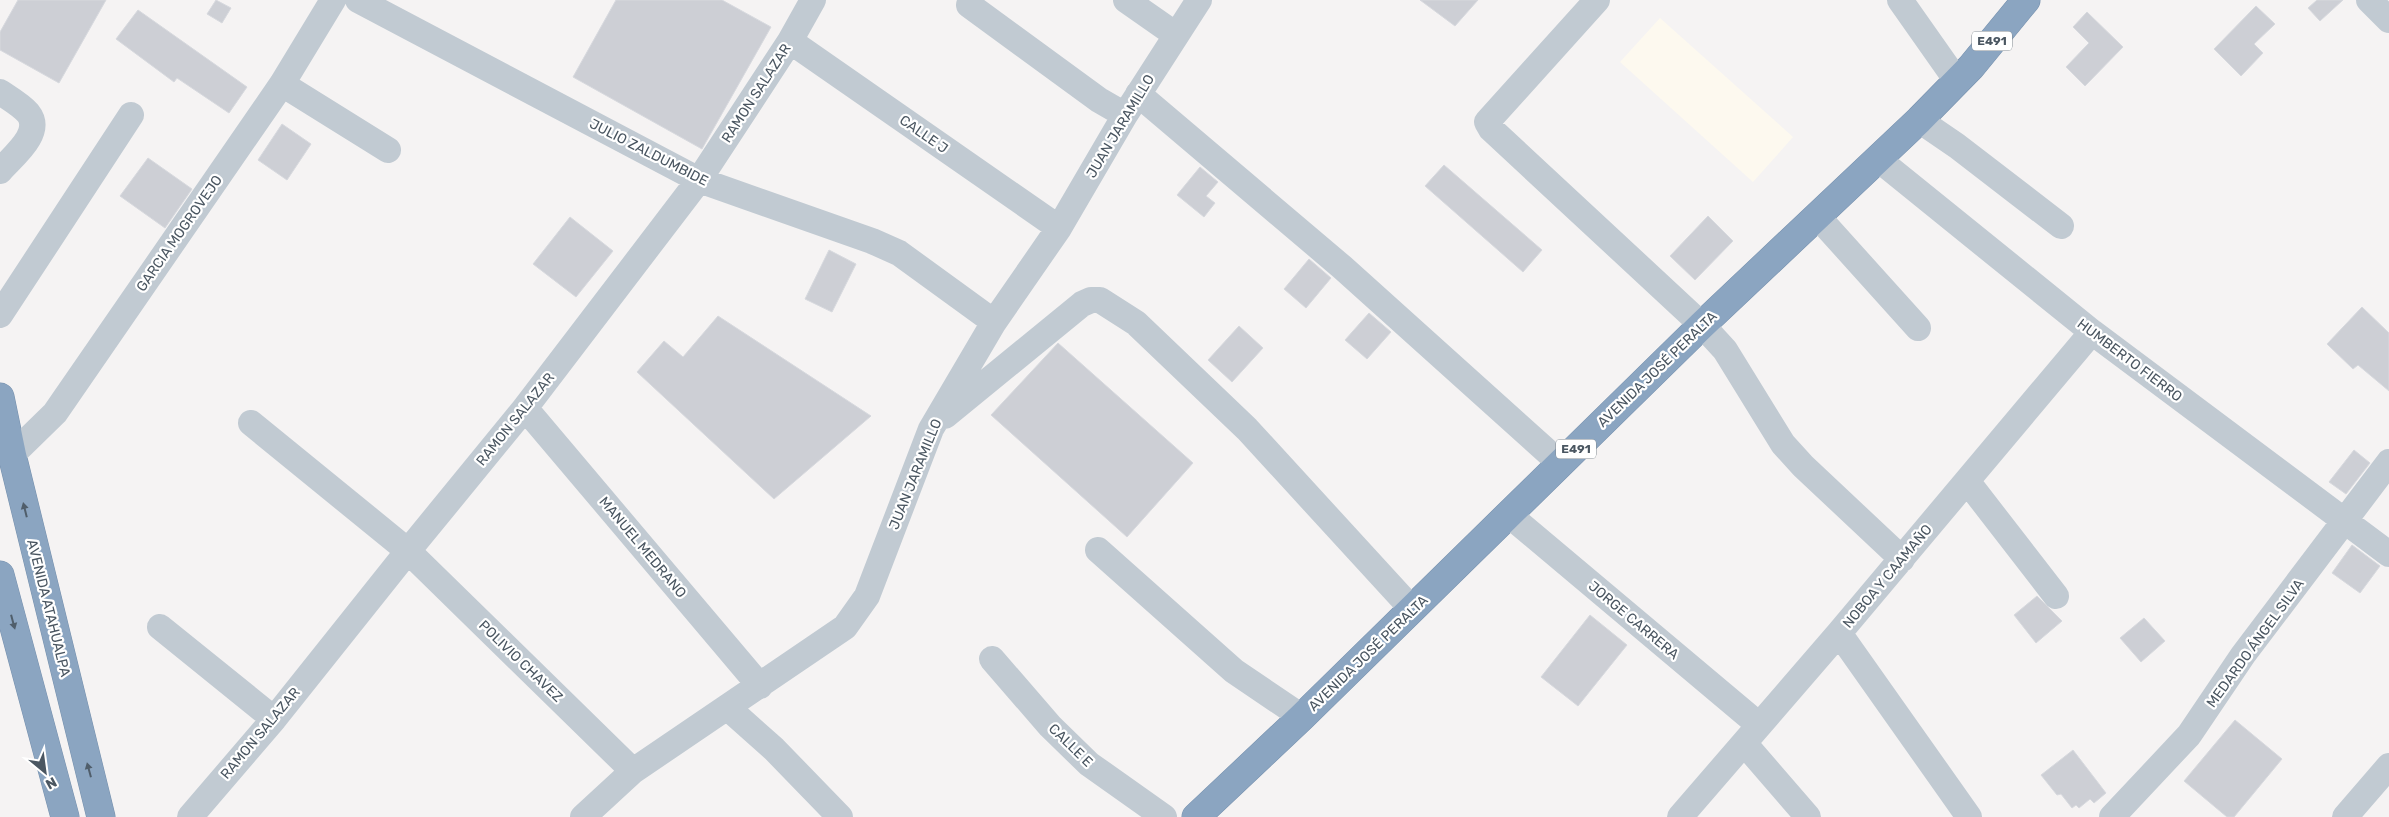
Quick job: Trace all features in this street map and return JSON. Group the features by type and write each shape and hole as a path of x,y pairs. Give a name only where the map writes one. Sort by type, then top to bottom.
{"highway":[{"name":"AVENIDA JOSÉ PERALTA","path":"1196,817 1302,717 1702,325 1919,120 1957,81 2026,0"},
{"name":"AVENIDA ATAHUALPA","path":"0,397 12,455 101,817"},
{"path":"0,575 66,817"}],"street":[{"name":"GARCIA MOGROVEJO","path":"12,455 55,413 282,84 333,0"},
{"name":"JULIO ZALDUMBIDE","path":"358,0 699,180 872,241 899,253 994,322"},
{"name":"RAMON SALAZAR","path":"190,817 274,720 408,551 526,408 699,180 790,41 813,0"},
{"path":"1126,0 1176,35"},
{"name":"JUAN JARAMILLO","path":"583,817 634,771 845,627 867,596 930,428 994,322 1059,228 1132,104 1199,0"},
{"path":"1597,0 1487,122 1491,129 1702,325 1725,350 1783,444 1803,466 1902,559"},
{"path":"1900,0 1957,81"},
{"path":"2369,0 2389,20"},
{"path":"969,5 1099,100 1132,104 1342,267 1561,464"},
{"name":"CALLE J","path":"790,41 1059,228"},
{"path":"282,84 388,150"},
{"path":"0,92 28,113 33,122 32,134 0,171"},
{"path":"0,315 131,115"},
{"path":"1919,120 1958,146 2061,226"},
{"name":"HUMBERTO FIERRO","path":"1878,159 2092,332 2389,554"},
{"path":"1818,217 1918,328"},
{"path":"930,428 1082,304 1090,300 1100,300 1136,323 1247,429 1412,609"},
{"name":"NOBOA Y CAAMAÑO","path":"1680,817 1902,559 2092,332"},
{"name":"MANUEL MEDRANO","path":"526,408 760,686"},
{"name":"POLIVIO CHAVEZ","path":"251,423 408,551 634,771"},
{"name":"MEDARDO ÁNGEL SILVA","path":"2112,817 2189,735 2243,655 2346,522 2389,462"},
{"path":"1967,481 2056,596"},
{"name":"JORGE CARRERA","path":"1509,515 1752,734 1808,817"},
{"path":"1098,550 1234,671 1302,717"},
{"path":"160,627 274,720"},
{"path":"1839,633 1969,817"},
{"name":"CALLE E","path":"992,659 1050,726 1089,764 1164,817"},
{"path":"728,708 774,749 840,817"},
{"path":"2345,817 2389,766"}],"shaded area":[{"path":"1660,18 1793,137 1753,182 1620,62"}],"building":[{"path":"18,0 106,0 59,83 0,50 0,32"},
{"path":"216,0 231,8 222,23 207,14"},
{"path":"616,0 722,0 771,27 702,149 573,77"},
{"path":"1420,0 1478,0 1455,26"},
{"path":"2317,0 2343,0 2320,21 2308,8"},
{"path":"2256,6 2275,24 2254,44 2263,53 2241,76 2214,49"},
{"path":"138,10 247,87 229,113 177,78 174,82 116,39"},
{"path":"2087,12 2123,47 2085,86 2066,67 2089,43 2073,27"},
{"path":"282,124 311,144 287,180 258,160"},
{"path":"148,158 192,189 165,228 120,196"},
{"path":"1444,165 1542,250 1523,272 1425,186"},
{"path":"1200,167 1218,182 1206,196 1215,203 1204,217 1177,195"},
{"path":"1708,216 1733,241 1695,280 1670,256"},
{"path":"570,217 613,251 576,297 533,264"},
{"path":"829,250 856,264 832,312 805,299"},
{"path":"1309,259 1331,278 1306,308 1284,289"},
{"path":"2362,307 2389,333 2389,391 2358,365 2353,369 2327,344"},
{"path":"1369,313 1391,332 1367,359 1345,340"},
{"path":"718,316 871,416 774,499 637,372 664,341 683,357"},
{"path":"1239,326 1263,348 1232,382 1208,360"},
{"path":"1058,343 1193,463 1127,537 991,415"},
{"path":"2354,450 2370,463 2346,494 2329,482"},
{"path":"2352,545 2380,566 2360,593 2332,573"},
{"path":"2037,596 2062,621 2036,643 2014,615"},
{"path":"1590,615 1627,645 1578,706 1541,677"},
{"path":"2144,618 2165,641 2141,662 2120,638"},
{"path":"2235,720 2282,759 2234,817 2227,817 2184,781"},
{"path":"2073,750 2106,793 2094,803 2090,799 2079,808 2076,805 2072,808 2061,794 2057,795 2041,775"}]}
